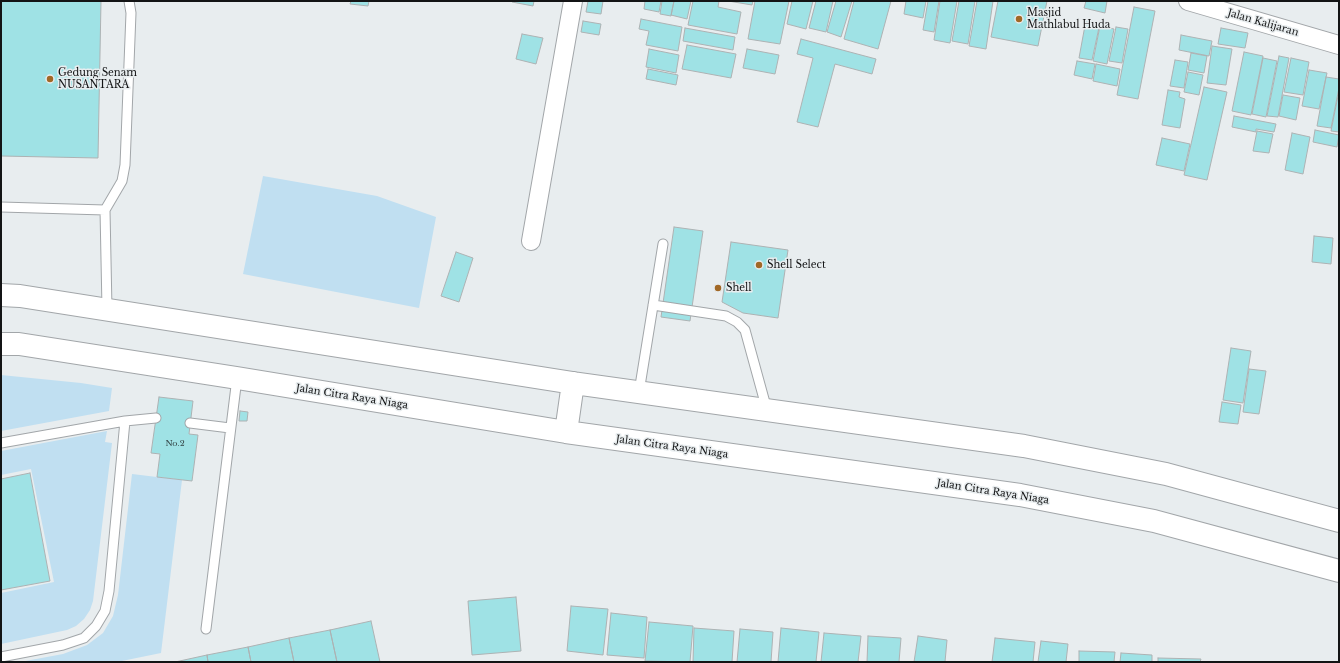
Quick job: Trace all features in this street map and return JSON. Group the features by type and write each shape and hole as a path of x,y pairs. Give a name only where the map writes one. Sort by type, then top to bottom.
{"street":[{"path":"531,241 573,1"},
{"name":"Jalan Kalijaran","path":"1188,1 1339,45"},
{"path":"1,295 20,296 107,309 639,392 1024,446 1166,474 1339,520"},
{"name":"Jalan Citra Raya Niaga","path":"1,344 19,344 566,432 1020,495 1154,521 1339,571"},
{"path":"566,432 573,382"}],"lane":[{"path":"107,309 105,210 122,181 125,164 132,13 129,1"},
{"path":"1,207 105,210"},
{"path":"639,392 663,244"},
{"path":"653,305 726,316 737,322 745,330 768,410"},
{"path":"206,629 237,378"},
{"path":"1,443 125,421 156,418"},
{"path":"1,657 63,645 84,638 96,626 104,611 108,591 125,421"},
{"path":"190,423 230,428"}],"shaded area":[{"path":"263,176 377,196 436,217 419,308 243,274"},
{"path":"1,375 81,383 112,388 109,411 1,431"},
{"path":"107,431 105,442 112,443 93,601 90,610 84,619 76,626 67,630 1,644 1,593 54,582 31,469 1,475 1,451"},
{"path":"132,474 182,480 161,653 117,662 20,662 63,654 87,645 103,633 113,616 118,595"}],"building":[{"name":"Gedung Senam NUSANTARA","path":"1,1 101,1 98,158 1,156"},
{"path":"351,1 369,1 368,6 350,4"},
{"path":"512,1 534,1 533,6"},
{"path":"588,1 603,1 601,14 586,12"},
{"path":"645,1 661,1 659,12 644,9"},
{"path":"662,1 674,1 671,16 660,14"},
{"path":"674,1 691,1 687,19 671,15"},
{"path":"693,1 719,1 718,7 741,12 737,34 688,25"},
{"path":"728,1 753,1 752,5"},
{"path":"755,1 789,1 780,44 748,39"},
{"path":"792,1 813,1 806,29 787,24"},
{"path":"816,1 833,1 826,32 809,28"},
{"path":"836,1 852,1 841,37 827,32"},
{"path":"854,1 891,1 878,49 844,39"},
{"path":"906,1 926,1 923,18 904,14"},
{"path":"928,1 939,1 934,32 923,30"},
{"path":"940,1 957,1 950,43 934,40"},
{"path":"959,1 975,1 968,44 952,41"},
{"path":"977,1 993,1 986,49 969,46"},
{"name":"Masjid Mathlabul Huda","path":"998,1 1047,1 1038,46 991,37"},
{"path":"1086,1 1107,1 1105,13 1084,8"},
{"path":"1134,7 1155,11 1138,99 1117,95"},
{"path":"641,19 682,27 678,51 646,45 649,31 639,29"},
{"path":"1086,20 1100,23 1092,60 1079,58"},
{"path":"583,21 601,24 599,35 581,32"},
{"path":"1100,26 1114,29 1107,64 1093,61"},
{"path":"1116,27 1128,29 1122,63 1109,61"},
{"path":"685,28 735,37 733,50 683,41"},
{"path":"1221,28 1248,33 1245,48 1218,44"},
{"path":"522,34 543,38 536,64 516,59"},
{"path":"1181,35 1212,41 1209,56 1179,50"},
{"path":"801,39 876,59 872,74 835,64 818,127 797,122 813,58 797,54"},
{"path":"687,45 736,54 731,78 682,69"},
{"path":"1212,46 1232,49 1226,85 1207,83"},
{"path":"649,49 679,55 676,73 646,67"},
{"path":"747,49 779,55 775,74 743,68"},
{"path":"1244,52 1263,56 1251,115 1232,111"},
{"path":"1191,53 1207,56 1204,73 1188,70"},
{"path":"1279,56 1289,58 1278,117 1267,116"},
{"path":"1263,58 1277,61 1266,117 1252,114"},
{"path":"1291,58 1309,62 1303,95 1284,92"},
{"path":"1175,60 1188,62 1184,88 1170,86"},
{"path":"1077,61 1095,64 1092,79 1074,75"},
{"path":"1096,64 1120,69 1117,86 1093,81"},
{"path":"648,69 678,75 676,85 646,79"},
{"path":"1309,70 1327,73 1319,109 1302,106"},
{"path":"1188,72 1203,75 1199,95 1184,92"},
{"path":"1326,77 1339,79 1339,88 1331,128 1317,126"},
{"path":"1204,87 1227,92 1207,180 1184,175"},
{"path":"1168,90 1180,92 1179,97 1185,99 1180,128 1162,125"},
{"path":"1339,91 1339,132 1331,131"},
{"path":"1283,95 1300,98 1296,120 1279,116"},
{"path":"1234,116 1276,124 1274,132 1256,129 1256,132 1232,127"},
{"path":"1315,130 1339,135 1337,147 1313,142"},
{"path":"1257,131 1273,134 1269,153 1253,151"},
{"path":"1292,133 1310,137 1303,174 1285,170"},
{"path":"1162,138 1190,144 1184,171 1156,165"},
{"path":"674,227 703,231 690,321 661,317"},
{"path":"1314,236 1333,238 1331,264 1312,262"},
{"path":"731,242 788,250 778,318 743,313 722,302"},
{"path":"456,252 473,258 459,302 441,296"},
{"path":"1231,348 1251,351 1243,403 1223,400"},
{"path":"1249,369 1266,371 1259,414 1243,412"},
{"path":"159,397 193,401 189,434 198,435 192,481 157,477 160,454 151,453"},
{"path":"1222,402 1241,405 1238,424 1219,422"},
{"path":"240,411 248,412 247,421 239,421"},
{"path":"30,473 50,581 1,590 1,479"},
{"path":"516,597 521,651 472,655 468,601"},
{"path":"571,606 608,609 603,655 567,651"},
{"path":"611,613 647,617 644,658 607,655"},
{"path":"371,621 380,662 337,662 330,630"},
{"path":"649,622 693,626 690,662 645,661"},
{"path":"694,628 734,631 732,662 693,662"},
{"path":"781,628 819,632 816,662 778,662"},
{"path":"740,629 773,632 771,662 737,662"},
{"path":"330,630 337,662 294,662 289,638"},
{"path":"824,633 861,636 858,662 821,662"},
{"path":"868,636 901,638 899,662 867,662"},
{"path":"918,636 947,640 945,662 914,662"},
{"path":"289,638 294,662 251,662 248,647"},
{"path":"995,638 1035,642 1033,662 992,662"},
{"path":"1041,641 1068,644 1066,662 1038,662"},
{"path":"248,647 251,662 208,662 207,655"},
{"path":"1079,651 1115,652 1114,662 1079,662"},
{"path":"1121,653 1152,655 1152,662 1120,662"},
{"path":"207,655 208,662 175,662"},
{"path":"1158,658 1201,659 1200,662 1158,662"}],"place":[{"name":"Masjid Mathlabul Huda","path":"1019,19"},
{"name":"Gedung Senam NUSANTARA","path":"50,79"},
{"name":"Shell Select","path":"759,265"},
{"name":"Shell","path":"718,288"}]}
